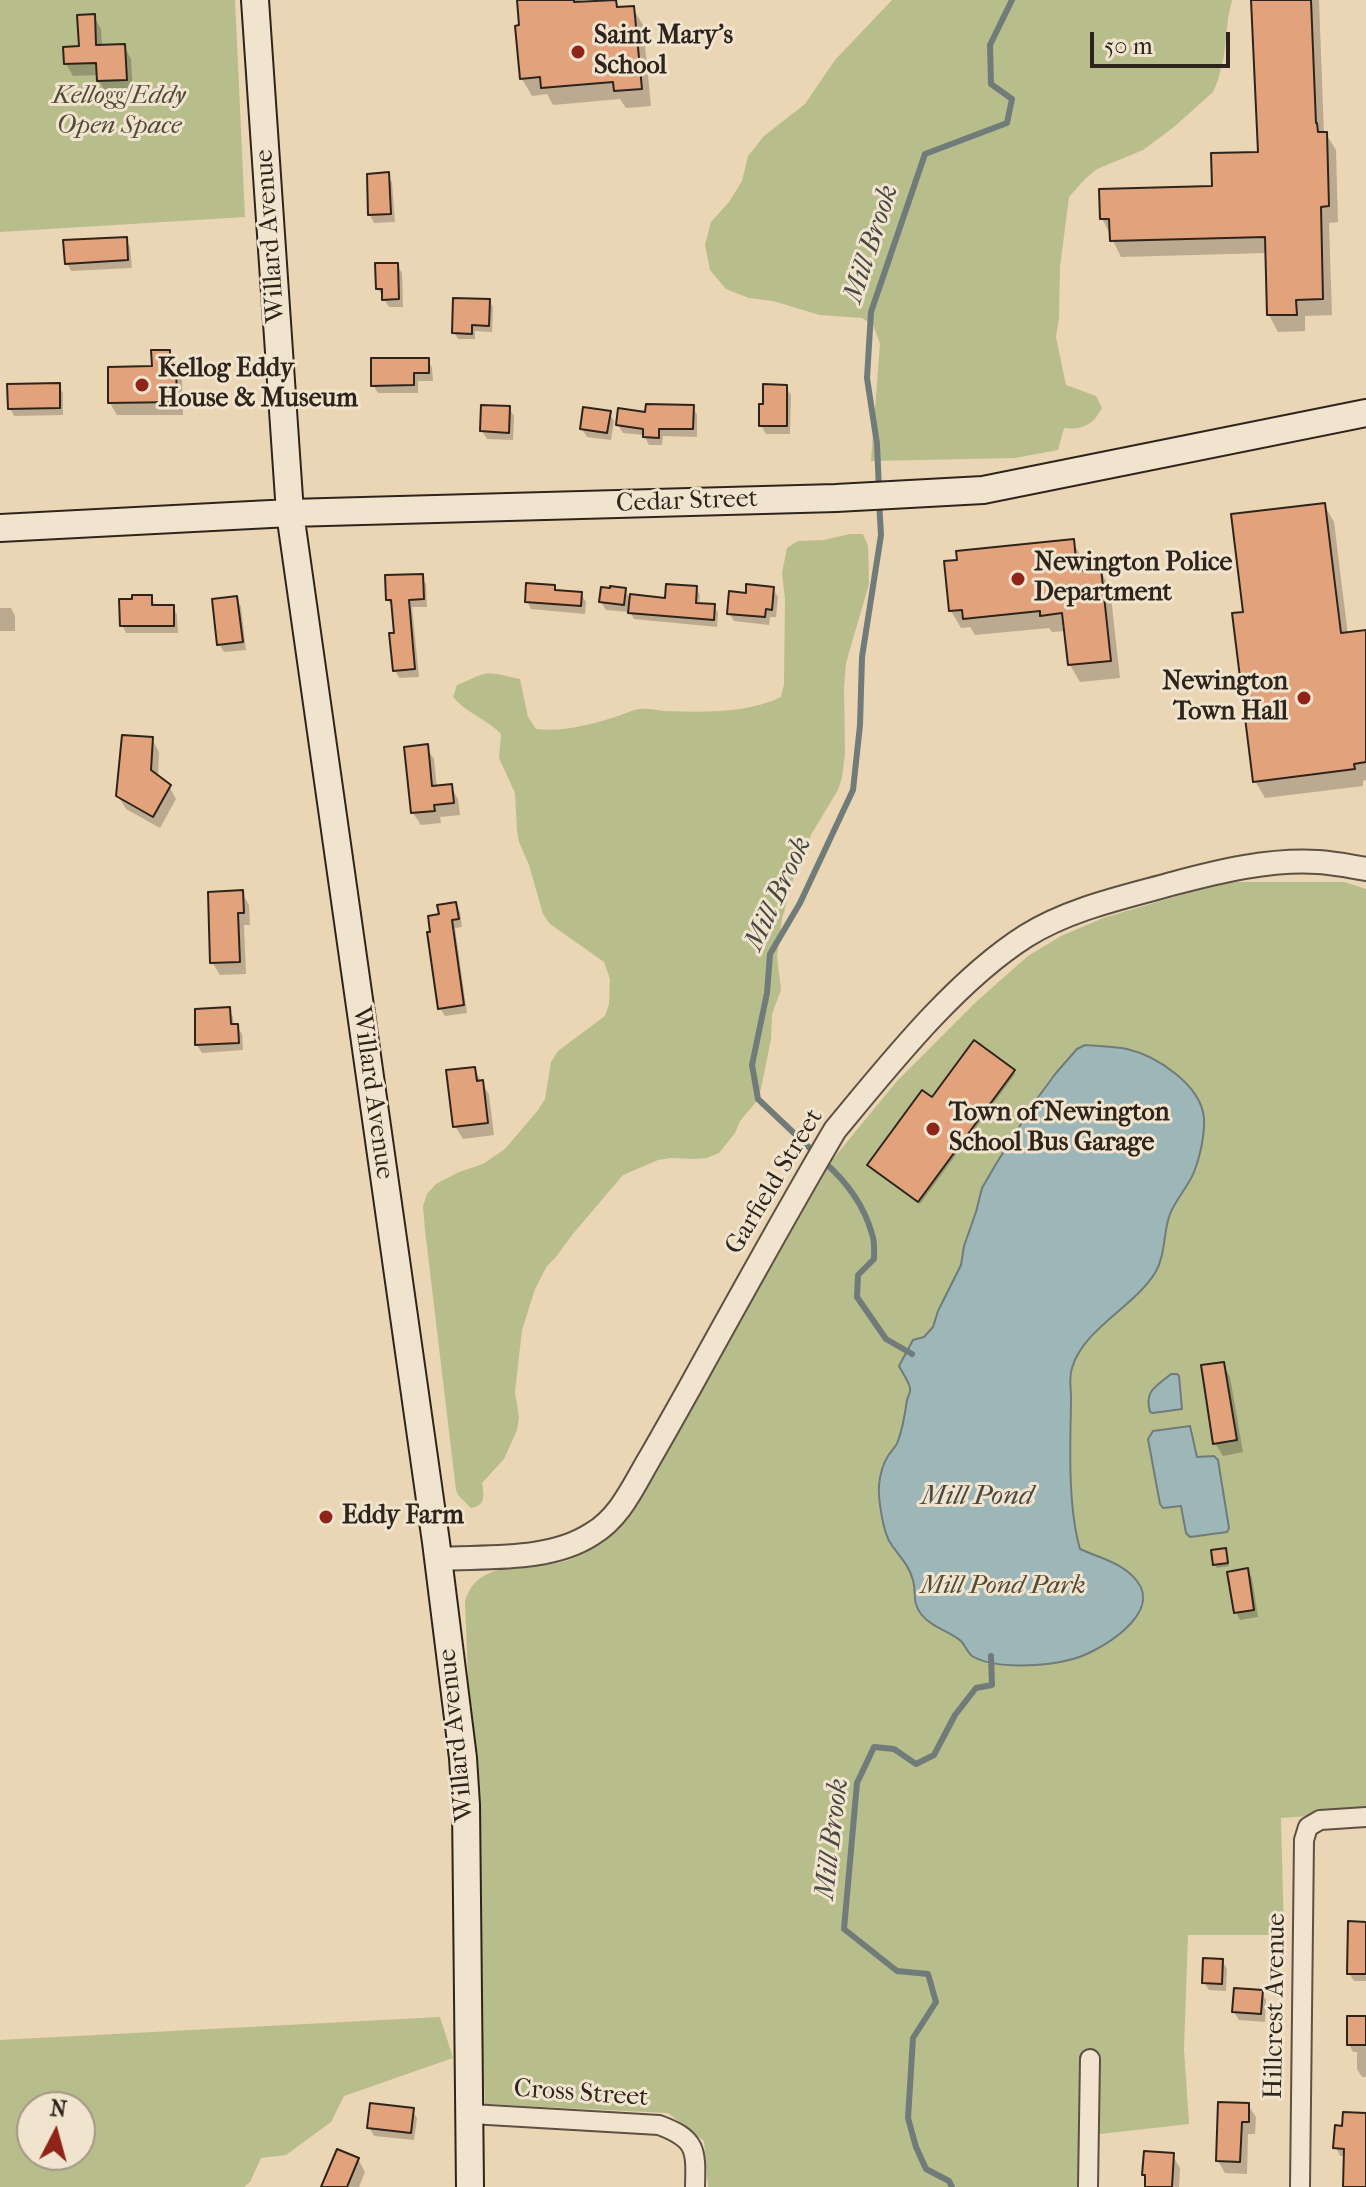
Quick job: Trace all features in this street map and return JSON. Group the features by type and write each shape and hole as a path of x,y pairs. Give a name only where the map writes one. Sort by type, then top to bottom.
{"main road":[{"name":"Willard Avenue","path":"255,0 290,513 438,1559 463,1758 470,2187"},
{"name":"Cedar Street","path":"0,528 290,513 838,498 983,490 1366,413"}],"street":[{"name":"Garfield Street","path":"438,1559 556,1549 582,1540 612,1519 658,1444 835,1130 939,1011 979,972 1028,935 1065,917 1131,895 1223,871 1317,861 1366,869"},
{"name":"Hillcrest Avenue","path":"1300,2187 1304,1840 1308,1827 1320,1820 1366,1817"},
{"path":"1088,2187 1090,2059"},
{"name":"Cross Street","path":"471,2114 659,2125 685,2137 695,2151 695,2187"}],"green space":[{"name":"Kellogg/Eddy Open Space","path":"0,0 235,0 245,217 0,232"},
{"path":"892,0 1232,0 1224,56 1213,92 1143,150 1097,169 1069,197 1060,267 1056,337 1066,385 1096,396 1102,408 1087,425 1064,428 1058,450 1015,458 871,461 880,344 873,325 862,318 820,315 773,301 749,298 726,289 710,270 705,245 711,222 742,181 748,156 764,136 805,104 835,60"},
{"path":"863,534 868,546 869,584 846,663 842,778 796,869 782,919 777,956 781,990 772,1014 771,1039 756,1102 719,1153 707,1158 658,1160 623,1175 547,1266 535,1289 522,1330 515,1392 519,1417 517,1430 504,1459 482,1483 482,1502 471,1508 456,1490 423,1206 427,1194 436,1184 483,1164 505,1149 538,1110 545,1099 551,1062 558,1051 605,1016 610,979 604,962 550,924 543,914 519,842 515,793 499,758 501,734 453,697 457,685 488,674 520,679 528,717 536,729 546,730 586,725 639,709 724,711 767,703 781,697 784,684 785,599 782,573 787,548 798,541 824,540"},
{"name":"Mill Pond Park","path":"1225,882 1344,882 1366,889 1366,1812 1281,1818 1284,1935 1188,1935 1184,2049 1189,2124 1082,2136 1080,2187 708,2187 704,2141 668,2113 485,2104 465,1602 472,1587 494,1571 569,1560 602,1541 623,1522 833,1159 897,1081 977,1001 1028,956 1061,936 1103,918"},
{"path":"440,2017 453,2058 344,2096 331,2122 286,2155 261,2158 250,2182 244,2187 0,2187 0,2040"}],"water":[{"name":"Mill Pond","path":"1085,1045 1127,1049 1151,1058 1176,1074 1195,1094 1201,1106 1203,1138 1196,1166 1170,1214 1155,1273 1135,1297 1087,1341 1071,1372 1070,1458 1080,1549 1111,1562 1131,1575 1143,1594 1142,1606 1124,1630 1084,1655 1036,1665 1007,1665 972,1656 961,1641 930,1623 921,1614 916,1605 911,1575 886,1532 880,1506 879,1481 885,1462 900,1436 910,1391 899,1366 913,1340 924,1337 933,1327 961,1265 982,1188 1036,1100 1077,1049"},
{"path":"1171,1374 1179,1376 1182,1409 1150,1412 1150,1394"},
{"path":"1190,1426 1197,1457 1214,1456 1218,1460 1229,1528 1227,1532 1190,1537 1186,1533 1181,1506 1163,1508 1160,1504 1148,1439 1153,1431"}],"building":[{"name":"Saint Mary's School","path":"517,0 616,0 617,7 634,6 642,89 614,91 613,82 541,88 540,77 520,79 515,26 519,25"},
{"path":"1251,0 1311,0 1316,123 1318,132 1327,132 1329,206 1321,207 1323,299 1296,300 1297,315 1267,315 1265,237 1110,241 1109,219 1100,219 1099,189 1212,186 1211,153 1258,152"},
{"path":"95,14 96,45 125,44 127,80 97,81 96,63 64,64 63,47 79,46 77,15"},
{"path":"389,172 391,214 368,215 367,174"},
{"path":"127,237 128,260 65,264 63,240"},
{"path":"375,263 398,263 399,299 382,300 382,289 376,289"},
{"path":"453,298 490,299 489,326 472,325 472,334 452,333"},
{"name":"Kellog Eddy House & Museum","path":"151,350 170,350 170,365 176,365 177,402 108,403 108,367 152,366"},
{"path":"371,358 429,358 429,373 414,373 414,385 371,386"},
{"path":"60,383 60,408 8,409 7,384"},
{"path":"763,384 787,385 787,426 759,426"},
{"path":"646,404 694,405 693,429 659,429 659,438 643,437 643,429 616,425 618,408 645,412"},
{"path":"481,405 510,406 509,433 480,431"},
{"path":"583,407 611,411 607,433 580,429"},
{"name":"Newington Town Hall","path":"1325,503 1341,633 1366,630 1366,762 1354,764 1355,769 1253,782 1232,613 1243,612 1231,514"},
{"path":"1074,539 1077,571 1101,568 1111,661 1068,665 1062,613 1040,616 1040,611 963,619 962,610 949,611 944,561 957,560 956,551"},
{"path":"423,574 424,599 409,600 415,669 393,671 389,633 394,633 391,600 386,600 385,575"},
{"path":"526,583 555,585 555,590 582,592 581,606 525,602"},
{"path":"666,584 697,586 696,603 715,604 714,620 628,613 630,594 665,598"},
{"path":"746,584 774,587 772,610 766,609 765,617 727,614 729,591 746,593"},
{"path":"601,587 626,588 624,605 599,602"},
{"path":"132,595 152,595 152,605 174,605 174,626 120,626 119,599 132,599"},
{"path":"237,596 243,642 217,645 212,599"},
{"path":"122,735 153,737 151,770 171,785 153,817 116,796"},
{"path":"428,744 432,786 452,784 454,803 434,805 435,811 411,813 404,747"},
{"path":"243,890 244,913 238,913 240,962 210,963 208,892"},
{"path":"456,902 459,919 452,920 464,1005 438,1009 427,932 430,932 428,916 439,914 437,905"},
{"path":"230,1007 231,1024 238,1024 239,1043 195,1045 195,1009"},
{"name":"Town of Newington School Bus Garage","path":"974,1040 1015,1070 918,1202 867,1165 922,1090 932,1097"},
{"path":"475,1067 477,1081 483,1080 488,1123 453,1127 446,1070"},
{"path":"1224,1362 1237,1440 1213,1444 1201,1365"},
{"path":"1226,1548 1228,1563 1213,1565 1211,1550"},
{"path":"1248,1568 1254,1610 1234,1613 1227,1572"},
{"path":"1348,1921 1366,1922 1366,1974 1347,1974"},
{"path":"1203,1958 1223,1959 1222,1984 1202,1983"},
{"path":"1234,1988 1263,1990 1261,2014 1232,2012"},
{"path":"1347,2016 1366,2016 1366,2045 1347,2045"},
{"path":"1218,2102 1249,2103 1249,2122 1242,2122 1240,2162 1216,2161"},
{"path":"370,2103 414,2108 411,2133 367,2128"},
{"path":"1343,2112 1366,2113 1366,2187 1343,2187 1344,2149 1333,2148 1335,2125 1342,2126"},
{"path":"337,2149 359,2158 347,2187 321,2187"},
{"path":"1144,2151 1174,2153 1172,2187 1145,2187 1145,2175 1142,2175"}],"waterway":[{"name":"Mill Brook","path":"879,490 877,444 867,378 871,312 925,154 1007,123 1012,99 991,84 990,45 1012,0"},
{"name":"Mill Brook","path":"815,1153 758,1099 752,1065 767,993 770,954 800,903 853,790 860,725 862,657 881,535 879,501"},
{"name":"Mill Brook","path":"823,1161 853,1194 873,1237 874,1259 858,1275 857,1297 886,1339 912,1354"},
{"name":"Mill Brook","path":"952,2187 949,2181 926,2169 908,2118 913,2038 936,2002 928,1974 897,1971 844,1929 857,1783 874,1747 894,1749 916,1764 934,1755 955,1715 976,1688 992,1685 991,1656"}],"place":[{"name":"Saint Mary's School","path":"578,52"},
{"name":"Kellog Eddy House & Museum","path":"142,385"},
{"name":"Newington Police Department","path":"1018,579"},
{"name":"Newington Town Hall","path":"1304,698"},
{"name":"Town of Newington School Bus Garage","path":"933,1129"},
{"name":"Eddy Farm","path":"326,1517"}]}
